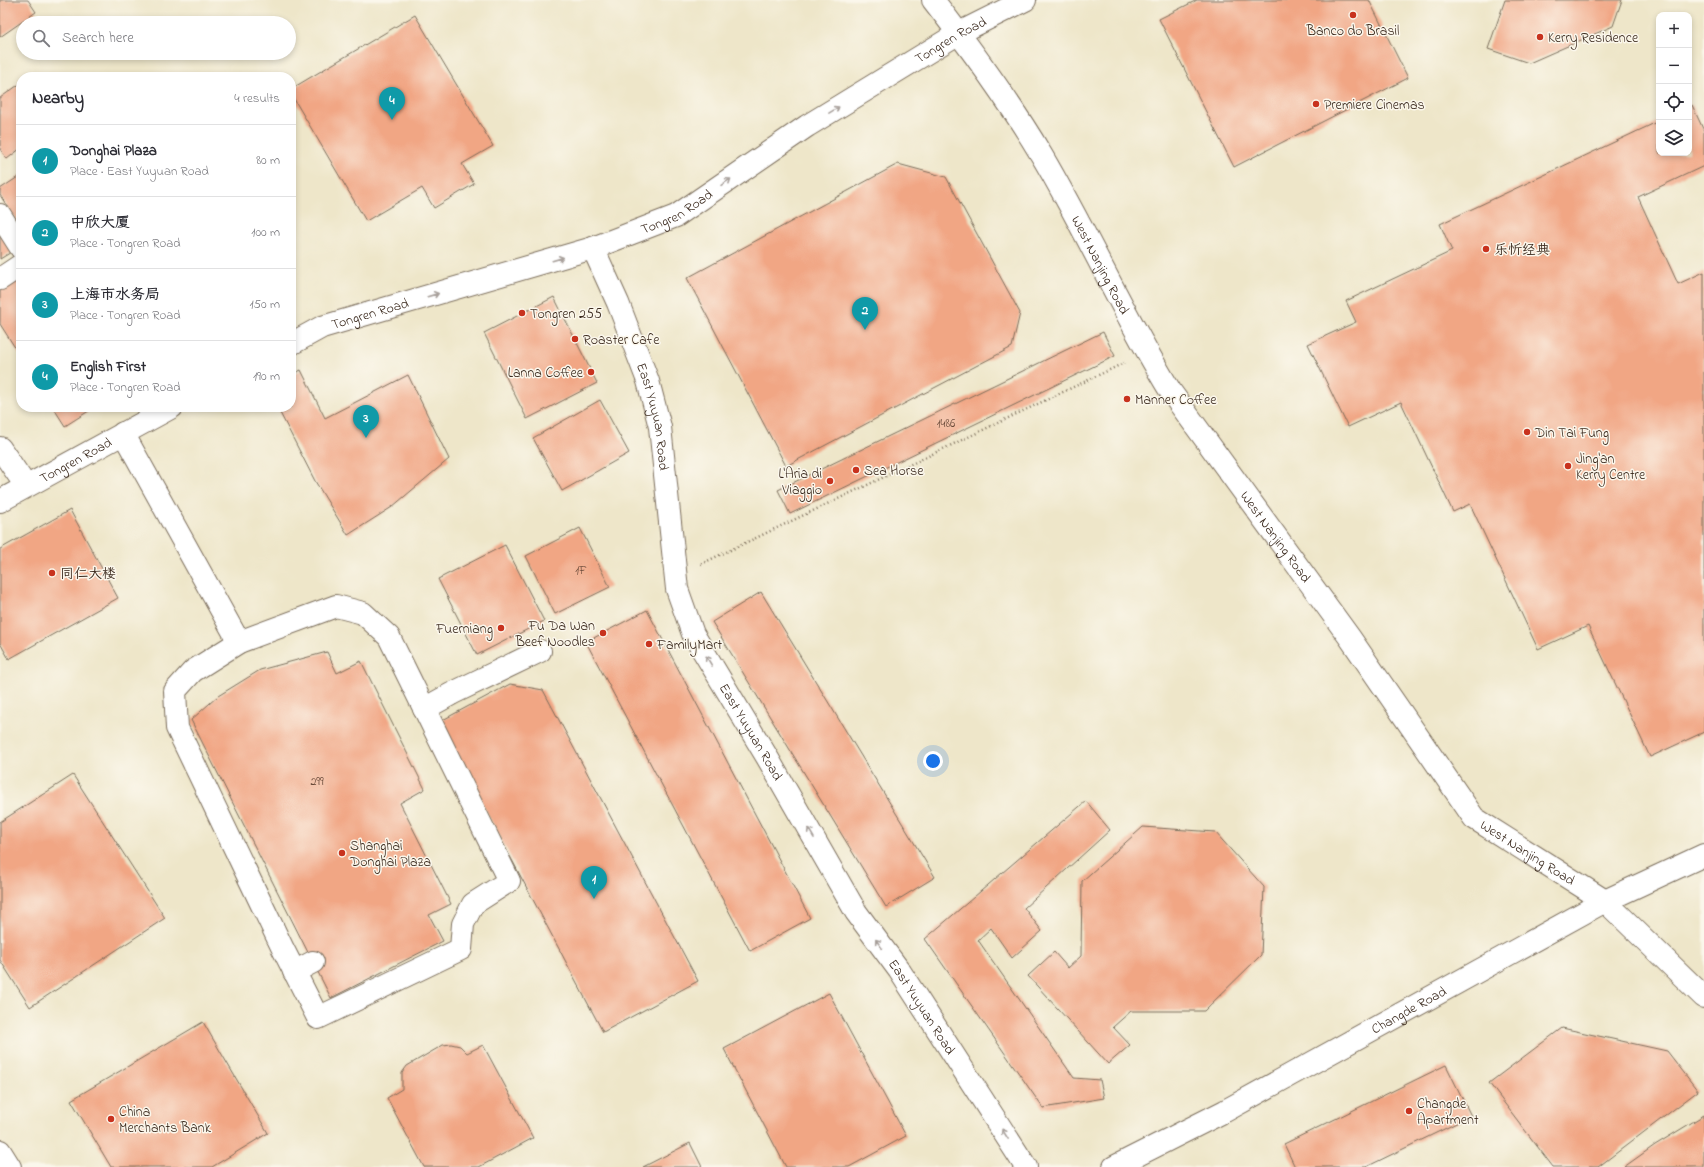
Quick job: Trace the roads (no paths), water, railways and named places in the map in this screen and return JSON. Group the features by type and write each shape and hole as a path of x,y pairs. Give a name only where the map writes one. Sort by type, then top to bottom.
{"street":[{"name":"West Nanjing Road","path":"933,0 959,33 1042,156 1146,352 1171,392 1350,638 1474,818 1605,901 1704,997"},
{"name":"Tongren Road","path":"296,341 322,327 593,248 676,216 807,126 959,33 1025,0"},
{"path":"0,215 16,240"},
{"name":"East Yuyuan Road","path":"593,248 618,303 648,381 660,427 677,590 693,634 767,757 856,912 899,970 1026,1167"},
{"path":"0,279 16,268"},
{"name":"Tongren Road","path":"0,501 163,412"},
{"path":"123,433 239,642"},
{"path":"0,448 26,486"},
{"path":"336,606 363,614 389,637 424,709 509,881 473,904 463,924 461,949 318,1018 304,967 177,728 175,691 193,671 239,642 336,606"},
{"path":"424,709 453,693 540,651"},
{"name":"Changde Road","path":"1114,1167 1159,1146 1225,1111 1605,901 1704,855"},
{"path":"0,1151 10,1167"}],"place":[{"name":"Banco do Brasil","path":"1353,15"},
{"name":"Kerry Residence","path":"1540,37"},
{"name":"Premiere Cinemas","path":"1316,104"},
{"name":"English First","path":"392,120"},
{"name":"乐忻经典","path":"1486,249"},
{"name":"Tongren 255","path":"522,313"},
{"name":"中欣大厦","path":"865,330"},
{"name":"Roaster Cafe","path":"575,339"},
{"name":"Lanna Coffee","path":"591,372"},
{"name":"Manner Coffee","path":"1127,399"},
{"name":"Din Tai Fung","path":"1527,432"},
{"name":"上海市水务局","path":"366,438"},
{"name":"Jing'an Kerry Centre","path":"1568,466"},
{"name":"Sea Horse","path":"856,470"},
{"name":"L'Aria di Viaggio","path":"830,481"},
{"name":"同仁大楼","path":"52,573"},
{"name":"Fuerniang","path":"501,628"},
{"name":"Fu Da Wan Beef Noodles","path":"603,633"},
{"name":"FamilyMart","path":"649,644"},
{"name":"Shanghai Donghai Plaza","path":"342,853"},
{"name":"Donghai Plaza","path":"594,899"},
{"name":"Changde Apartment","path":"1409,1111"},
{"name":"China Merchants Bank","path":"111,1119"}]}
